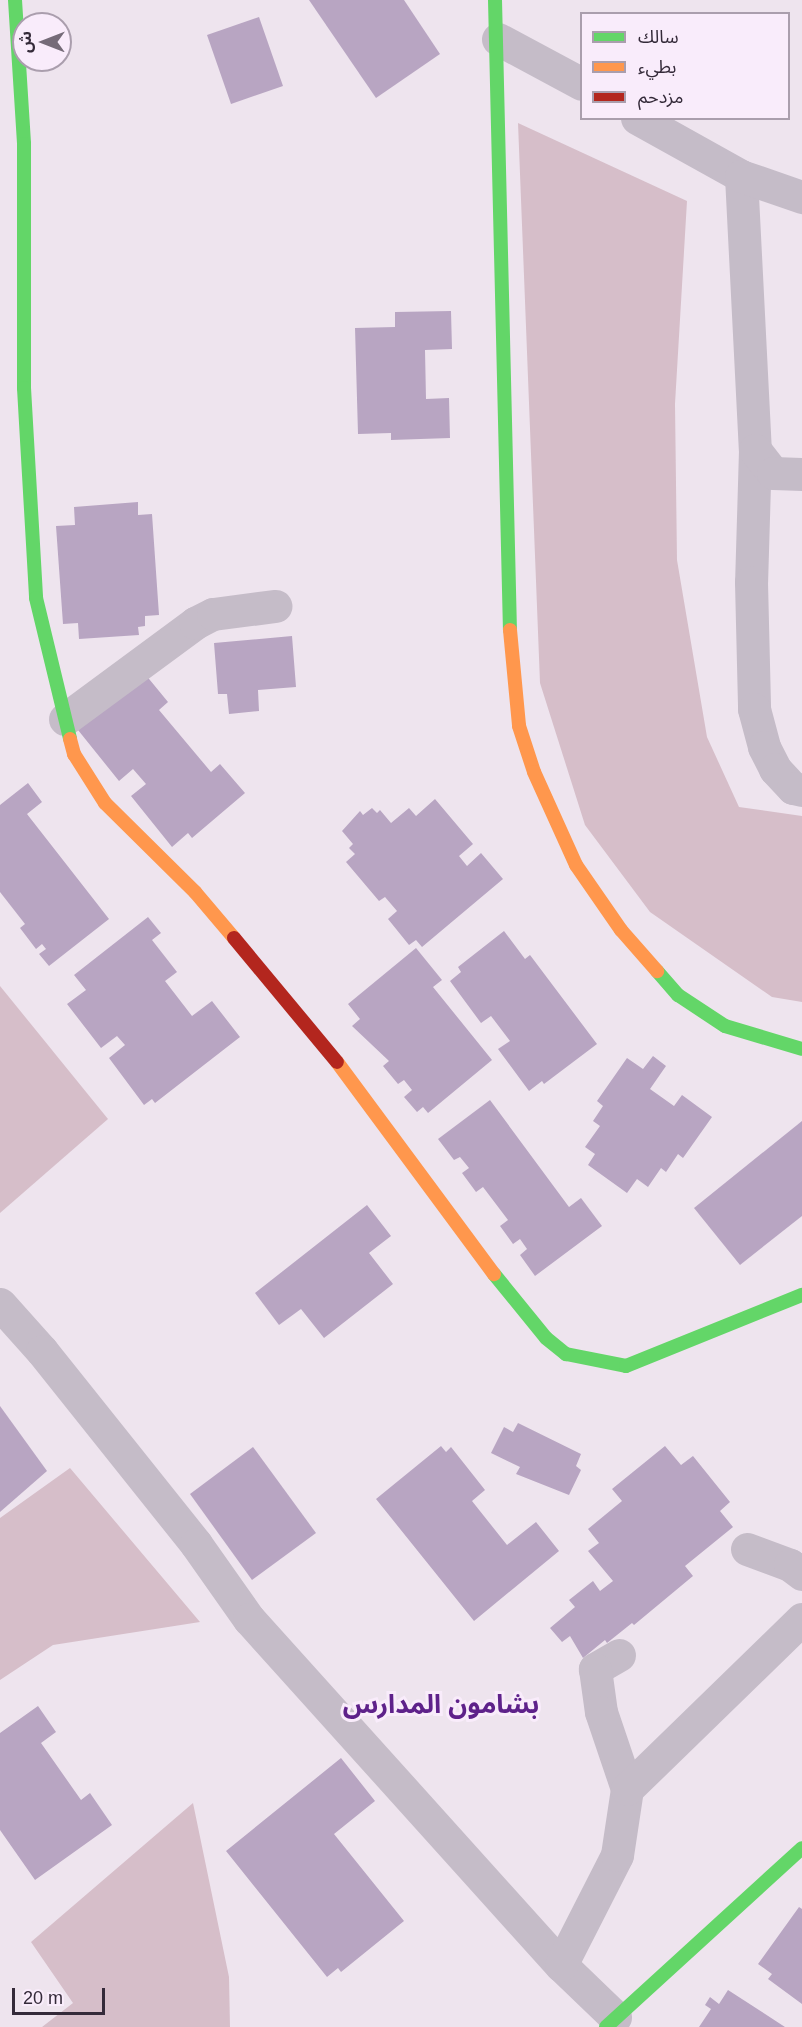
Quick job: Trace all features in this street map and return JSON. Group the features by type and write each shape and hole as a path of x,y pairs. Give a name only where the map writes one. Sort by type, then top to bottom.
{"street":[{"path":"15,0 24,144 24,388 36,598 74,754 105,803 195,892 314,1031 492,1272 546,1338 559,1349 566,1354 626,1366 802,1295"},
{"path":"494,12 580,82"},
{"path":"494,12 510,629 519,726 534,772 576,865 621,930 678,995 725,1026 802,1049"},
{"path":"641,120 741,176 802,197"},
{"path":"741,176 755,450 751,582 754,709 764,747 775,769 794,788 802,790"},
{"path":"755,450 773,473 802,474"},
{"path":"64,719 195,623 213,614 275,606"},
{"path":"0,1304 42,1351 188,1535 249,1619 611,2022 802,1848"},
{"path":"747,1550 790,1565 802,1574"},
{"path":"627,1789 802,1619"},
{"path":"561,1965 617,1855 627,1789 602,1712 595,1669 618,1655"}],"shaded area":[{"path":"518,123 687,201 675,404 677,560 707,737 739,807 802,816 802,1002 772,997 650,912 585,825 540,683"},
{"path":"0,986 108,1119 0,1213"},
{"path":"70,1468 200,1622 53,1645 0,1680 0,1518"},
{"path":"193,1803 229,1977 230,2027 42,2027 73,2003 31,1942"}],"building":[{"path":"309,0 404,0 440,54 376,98"},
{"path":"259,17 283,86 231,104 207,35"},
{"path":"451,311 452,349 425,350 426,399 449,398 450,438 391,440 391,433 358,434 355,328 395,327 395,312"},
{"path":"138,502 138,515 152,514 159,615 145,616 145,626 138,627 139,635 79,639 78,623 63,624 56,526 75,525 74,507"},
{"path":"292,636 296,687 258,690 259,711 229,714 227,694 218,694 214,643"},
{"path":"145,674 168,702 159,710 211,772 220,764 245,793 192,838 188,833 172,847 131,796 146,784 133,769 119,781 78,730"},
{"path":"28,783 42,802 27,814 109,919 49,966 39,954 46,949 42,944 36,949 20,928 25,924 0,892 0,805"},
{"path":"435,799 473,844 459,856 467,866 481,853 503,879 422,947 416,940 409,945 388,919 397,911 385,897 379,901 346,862 355,854 349,848 353,844 342,831 360,811 363,815 372,808 377,813 380,810 391,823 409,808 416,816"},
{"path":"148,917 161,933 152,940 177,972 165,981 192,1016 212,1001 240,1037 155,1103 152,1099 144,1105 109,1058 125,1045 117,1036 101,1048 67,1004 86,990 74,975"},
{"path":"504,931 525,959 530,955 597,1044 544,1084 542,1081 529,1091 498,1049 510,1041 491,1016 481,1023 450,981 461,972 458,967"},
{"path":"416,948 442,980 433,987 492,1060 428,1113 423,1107 417,1112 404,1097 412,1090 404,1080 398,1084 383,1066 389,1061 352,1026 360,1019 348,1004"},
{"path":"653,1056 666,1066 650,1089 674,1106 682,1095 712,1117 683,1158 678,1154 666,1172 661,1168 648,1187 637,1179 627,1193 588,1165 595,1154 585,1147 600,1126 593,1121 603,1106 597,1101 627,1058 643,1069"},
{"path":"490,1100 569,1207 581,1198 602,1226 535,1276 520,1255 527,1249 520,1239 513,1244 500,1226 508,1220 483,1187 476,1192 462,1173 469,1168 460,1157 454,1160 438,1139"},
{"path":"802,1121 802,1216 740,1265 694,1208"},
{"path":"367,1205 391,1236 369,1253 393,1284 324,1338 301,1309 279,1325 255,1293"},
{"path":"0,1406 47,1471 0,1512"},
{"path":"518,1423 581,1454 576,1466 581,1470 569,1495 516,1474 520,1467 491,1453 504,1427 513,1432"},
{"path":"441,1446 446,1452 451,1447 485,1490 472,1501 507,1545 536,1522 559,1551 474,1621 376,1499"},
{"path":"665,1446 681,1465 693,1456 730,1502 720,1511 733,1527 685,1566 693,1576 634,1625 632,1623 607,1643 605,1640 583,1658 570,1636 562,1642 550,1628 575,1607 569,1600 593,1581 600,1591 613,1581 588,1551 599,1543 588,1529 622,1501 612,1489"},
{"path":"253,1447 316,1533 252,1580 190,1494"},
{"path":"38,1706 56,1732 41,1743 81,1800 90,1793 112,1825 35,1880 0,1830 0,1733"},
{"path":"341,1758 375,1801 334,1834 404,1921 341,1972 338,1968 327,1977 226,1851"},
{"path":"799,1907 802,1909 802,2004 768,1979 772,1974 758,1964"},
{"path":"728,1990 785,2027 699,2027 711,2009 705,2005 710,1997 719,2004"}],"traffic: fast":[{"path":"15,0 24,144 24,388 36,598 70,739"},
{"path":"495,0 510,630"},
{"path":"657,971 678,995 725,1026 802,1049"},
{"path":"494,1274 546,1338 566,1354 626,1366 802,1295"},
{"path":"606,2027 802,1848"}],"traffic: slow":[{"path":"510,630 519,726 534,772 576,865 621,930 657,971"},
{"path":"70,739 74,754 105,803 195,892 234,938"},
{"path":"337,1062 494,1274"}],"traffic: jam":[{"path":"234,938 337,1062"}],"district":[{"name":"بشامون المدارس","path":"441,1705"}]}
